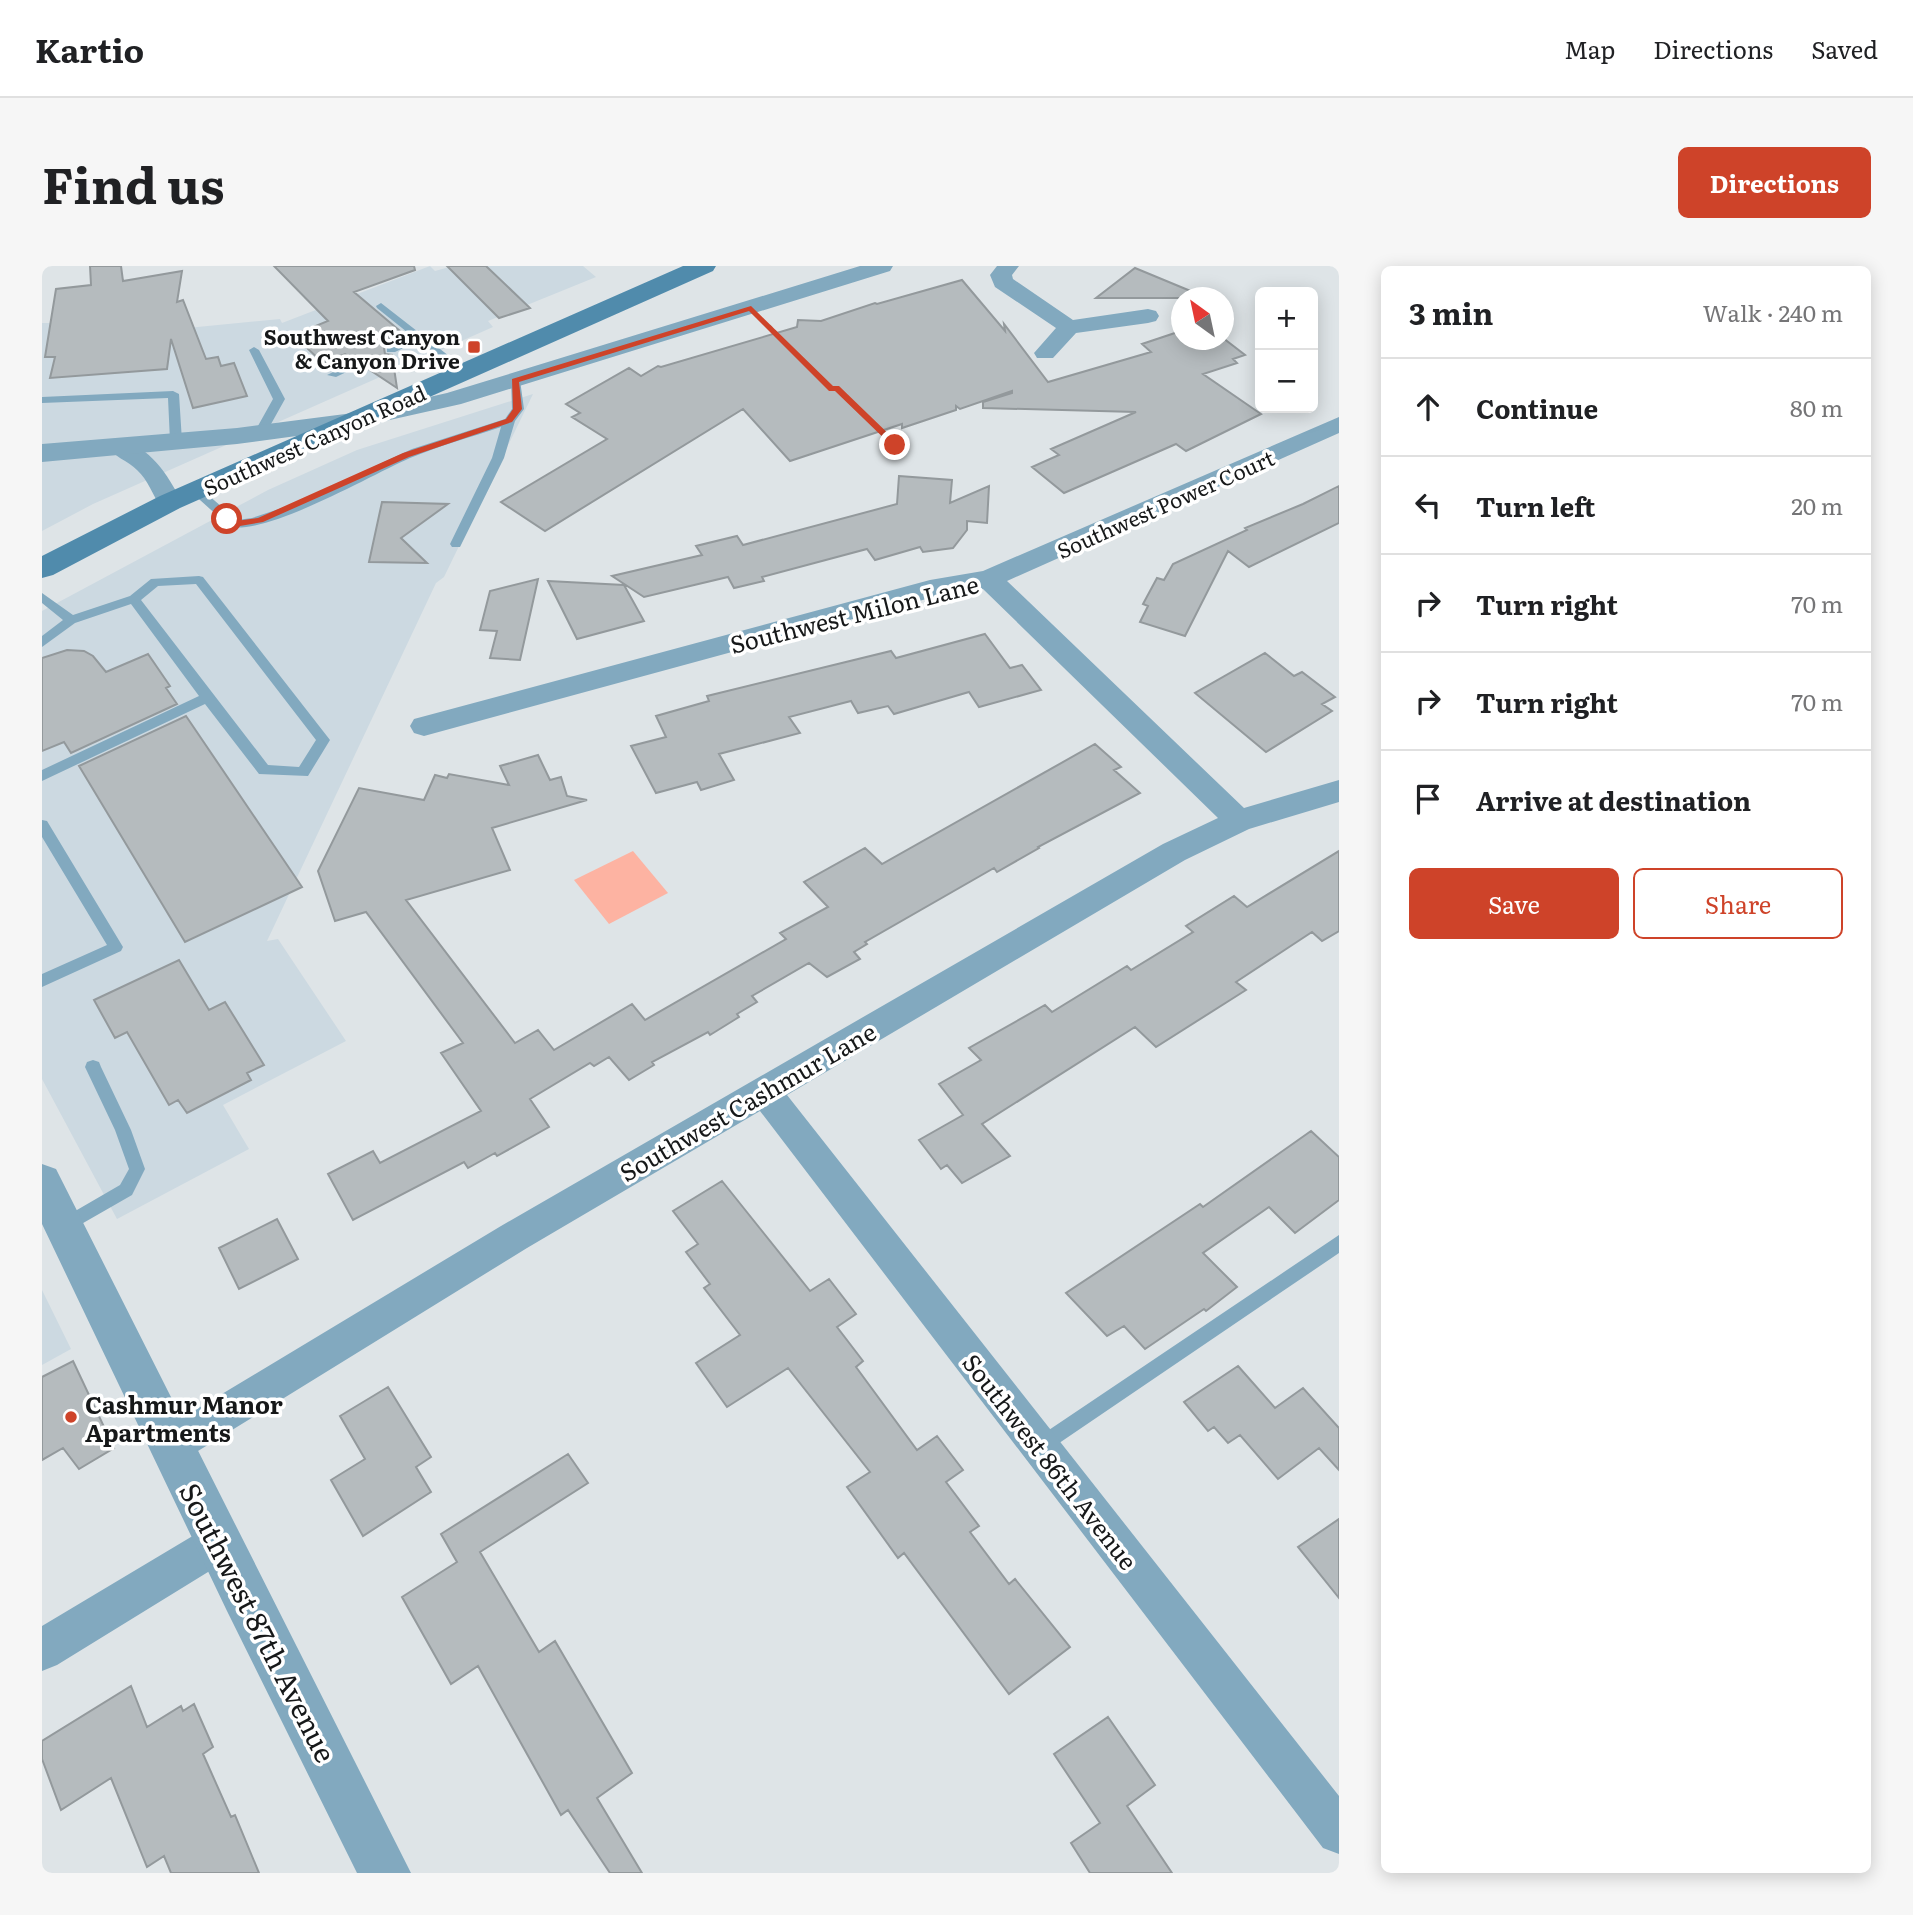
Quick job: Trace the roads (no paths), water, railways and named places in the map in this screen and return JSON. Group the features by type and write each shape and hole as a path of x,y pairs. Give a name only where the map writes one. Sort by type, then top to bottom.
{"main road":[{"name":"Southwest Canyon Road","path":"42,568 183,497 704,266"}],"street":[{"path":"42,453 260,433 353,421 453,399 882,266"},
{"path":"1008,266 1001,275 1003,282 1024,299 1069,327"},
{"path":"1045,353 1069,327 1148,316"},
{"name":"Southwest Power Court","path":"989,579 1148,511 1339,424"},
{"path":"118,446 149,465 183,497"},
{"name":"Southwest Milon Lane","path":"424,726 930,589 989,579 1239,821"},
{"name":"Southwest Cashmur Lane","path":"171,1446 514,1237 1174,852 1239,821 1339,791"},
{"name":"Southwest 86th Avenue","path":"764,1090 1339,1832"},
{"name":"Southwest 87th Avenue","path":"42,1182 171,1446 386,1873"},
{"path":"42,1650 220,1542"}],"lane":[{"path":"381,306 463,372"},
{"path":"391,350 419,337"},
{"path":"254,350 279,399 260,433"},
{"path":"332,375 360,363"},
{"path":"456,544 498,458 509,421 517,409 515,380"},
{"path":"42,400 173,394 176,441"},
{"path":"183,497 234,524 244,524 291,508 406,455 509,421"},
{"path":"42,643 71,620 134,599 155,582 199,580 323,740 303,772 264,770 134,599"},
{"path":"42,597 71,620"},
{"path":"42,776 207,698"},
{"path":"42,825 116,947 42,981"},
{"path":"64,1226 126,1190 137,1169 123,1130 93,1067"},
{"path":"1040,1446 1339,1243"}],"place":[{"name":"Southwest Canyon & Canyon Drive","path":"474,347"},
{"name":"Cashmur Manor Apartments","path":"71,1417"}]}
